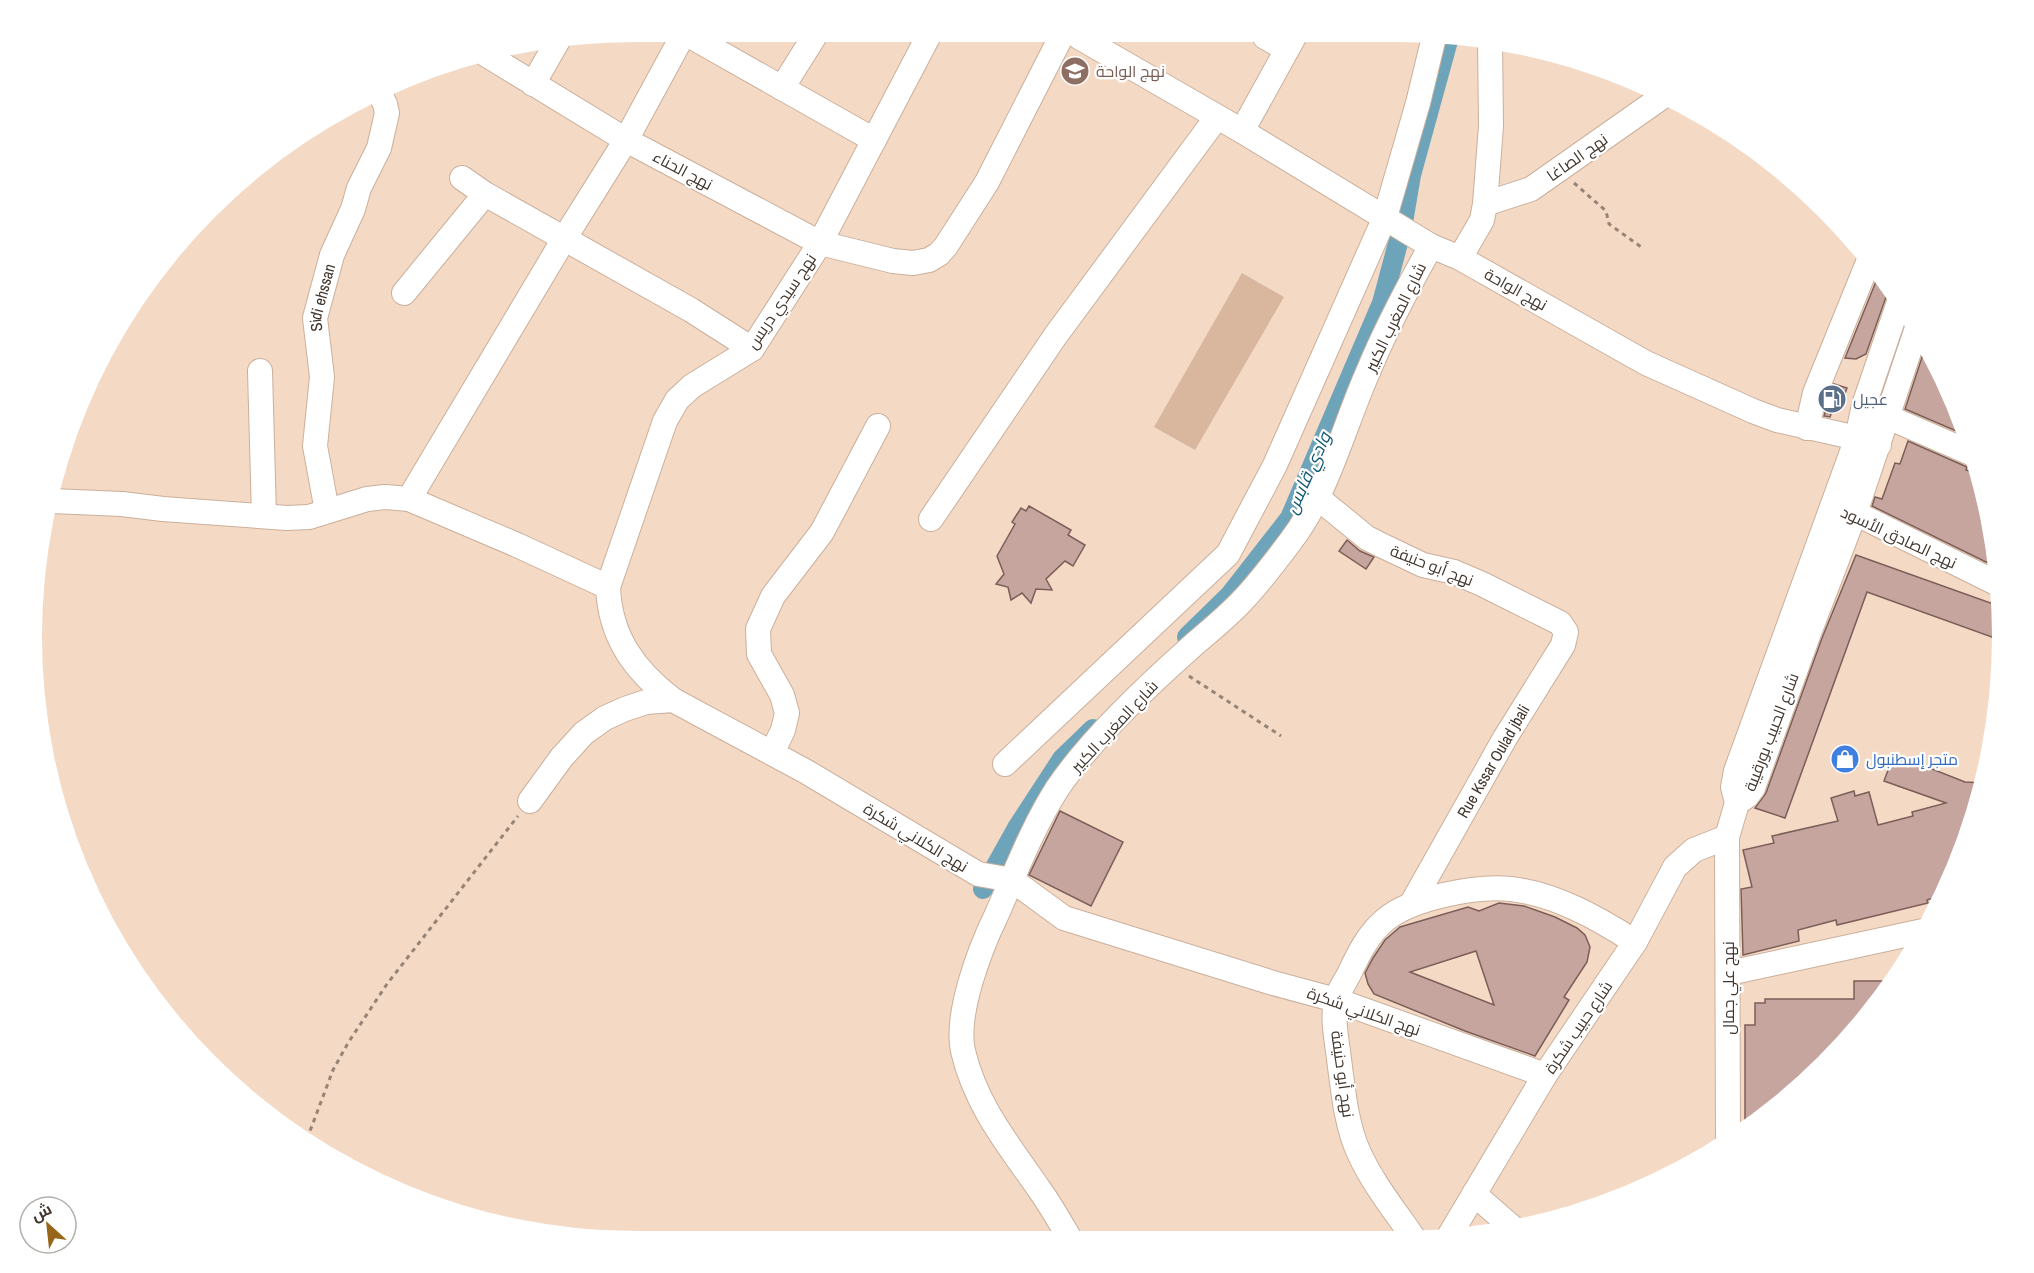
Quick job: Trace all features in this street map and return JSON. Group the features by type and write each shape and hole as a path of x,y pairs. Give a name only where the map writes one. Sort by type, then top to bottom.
{"street":[{"path":"409,499 564,239 626,140 679,42"},
{"path":"701,42 874,140"},
{"path":"782,88 811,42"},
{"name":"نهج سيدي دريس","path":"673,700 653,685 624,649 608,606 608,587 665,421 677,400 692,386 752,350 820,243 925,42"},
{"name":"نهج الحناء","path":"494,59 626,140 820,243 892,261 913,263 929,260 946,246 987,182 1058,42"},
{"name":"نهج الواحة","path":"1088,42 1242,131 1431,246 1460,258 1646,363 1778,420 1868,442"},
{"path":"1242,131 1290,43"},
{"path":"1005,764 1228,554 1275,465 1385,217 1433,43"},
{"path":"533,84 555,48"},
{"path":"1460,258 1482,220 1485,204 1491,126 1490,49"},
{"name":"Sidi ehssan","path":"327,511 315,446 322,377 315,318 332,255 382,138 387,113 383,99"},
{"name":"نهج الصاغا","path":"1485,204 1531,189 1656,101"},
{"path":"931,519 1056,335 1217,117"},
{"path":"462,178 485,194 691,310 752,350"},
{"path":"404,292 485,194"},
{"name":"شارع المغرب الكبير","path":"1065,1231 985,1109 970,1077 962,1047 963,1013 974,969 988,931 1035,828 1058,788 1092,745 1172,665 1242,602 1293,539 1318,498 1367,372 1397,307 1431,246"},
{"path":"1807,428 1815,393 1865,270"},
{"name":"شارع الحبيب بورقيبة","path":"1868,442 1864,405 1896,312"},
{"name":"شارع الحبيب بورقيبة","path":"1737,803 1753,788 1809,633 1844,510 1868,442 1888,418 1913,341"},
{"path":"260,371 264,516"},
{"path":"1864,405 1888,418 1961,449"},
{"path":"772,753 783,730 787,713 782,695 759,654 758,629 774,596 822,532 878,426"},
{"path":"58,501 122,504 287,518 309,517 367,499 384,497 409,499 517,544 608,587"},
{"name":"نهج أبو حنيفة","path":"1318,498 1367,538 1413,561 1454,572 1482,584 1554,621"},
{"name":"نهج الصادق الأسود","path":"1844,510 1989,580"},
{"name":"Rue Kssar Oulad jbali","path":"1410,905 1505,738 1563,645 1566,632 1564,627 1554,621"},
{"path":"530,801 562,757 584,733 605,718 646,702 673,700"},
{"name":"نهج الكلاني شكرة","path":"673,700 772,753 978,874 1012,880 1064,918 1273,983 1336,1000 1545,1075"},
{"name":"نهج علي جمال","path":"1728,1131 1727,837 1737,803"},
{"name":"شارع حبيب شكرة","path":"1454,1228 1545,1075 1635,942 1676,867 1694,850 1727,837"},
{"name":"نهج أبو حنيفة","path":"1409,1231 1358,1151 1351,1128 1335,1028 1336,1000 1371,934 1386,919 1410,905 1465,890 1510,889 1545,896 1604,922 1635,942"},
{"path":"1729,973 1912,933"},
{"path":"1474,1194 1505,1221"}],"path":[{"path":"1559,171 1606,211 1609,224 1644,249"},
{"path":"1172,665 1281,736"},
{"path":"309,1133 333,1070 367,1013 387,984 530,801"}],"shaded area":[{"path":"1242,273 1284,297 1195,450 1154,427"}],"building":[{"path":"1875,283 1886,298 1866,354 1856,359 1845,358"},
{"path":"1922,357 1955,430 1905,409"},
{"path":"1834,384 1847,388 1841,405 1835,403 1830,417 1824,416"},
{"path":"1908,441 1967,467 1981,521 1987,562 1872,506 1875,497 1882,499 1895,463 1900,464"},
{"path":"1029,506 1071,530 1068,535 1085,545 1073,566 1065,561 1046,579 1052,590 1036,589 1031,603 1022,593 1011,600 1008,587 996,584 1004,574 997,556 1015,524 1012,522 1021,508 1026,511"},
{"path":"1347,540 1360,551 1374,557 1366,569 1339,551"},
{"path":"1856,555 1991,603 1992,637 1867,592 1785,818 1755,808 1766,793 1822,638"},
{"path":"1894,754 1965,782 1974,782 1947,864 1931,899 1927,900 1928,903 1837,925 1836,920 1798,930 1799,941 1743,955 1741,889 1752,887 1743,850 1774,843 1772,836 1838,821 1831,798 1854,791 1855,796 1869,792 1878,825 1913,816 1912,812 1946,803 1884,781"},
{"path":"1060,811 1123,842 1091,906 1029,875"},
{"path":"1499,903 1524,906 1577,928 1585,935 1590,947 1587,962 1564,997 1569,1000 1535,1056 1465,1031 1374,994 1368,984 1365,973 1373,958 1385,940 1400,927 1468,907 1479,911","holes":["1476,951 1494,1005 1410,972"]},
{"path":"1854,981 1882,981 1818,1057 1745,1118 1745,1025 1755,1025 1755,1003 1765,1003 1765,999 1854,999"}],"waterway":[{"name":"وادي قابس","path":"1187,637 1230,595 1290,518 1382,303 1402,228 1411,175 1447,44"},
{"name":"وادي قابس","path":"983,889 1017,828 1062,759 1093,729"}],"place":[{"name":"نهج الواحة","path":"1075,71"},
{"name":"عجيل","path":"1832,399"},
{"name":"متجر إسطنبول","path":"1845,759"}]}
